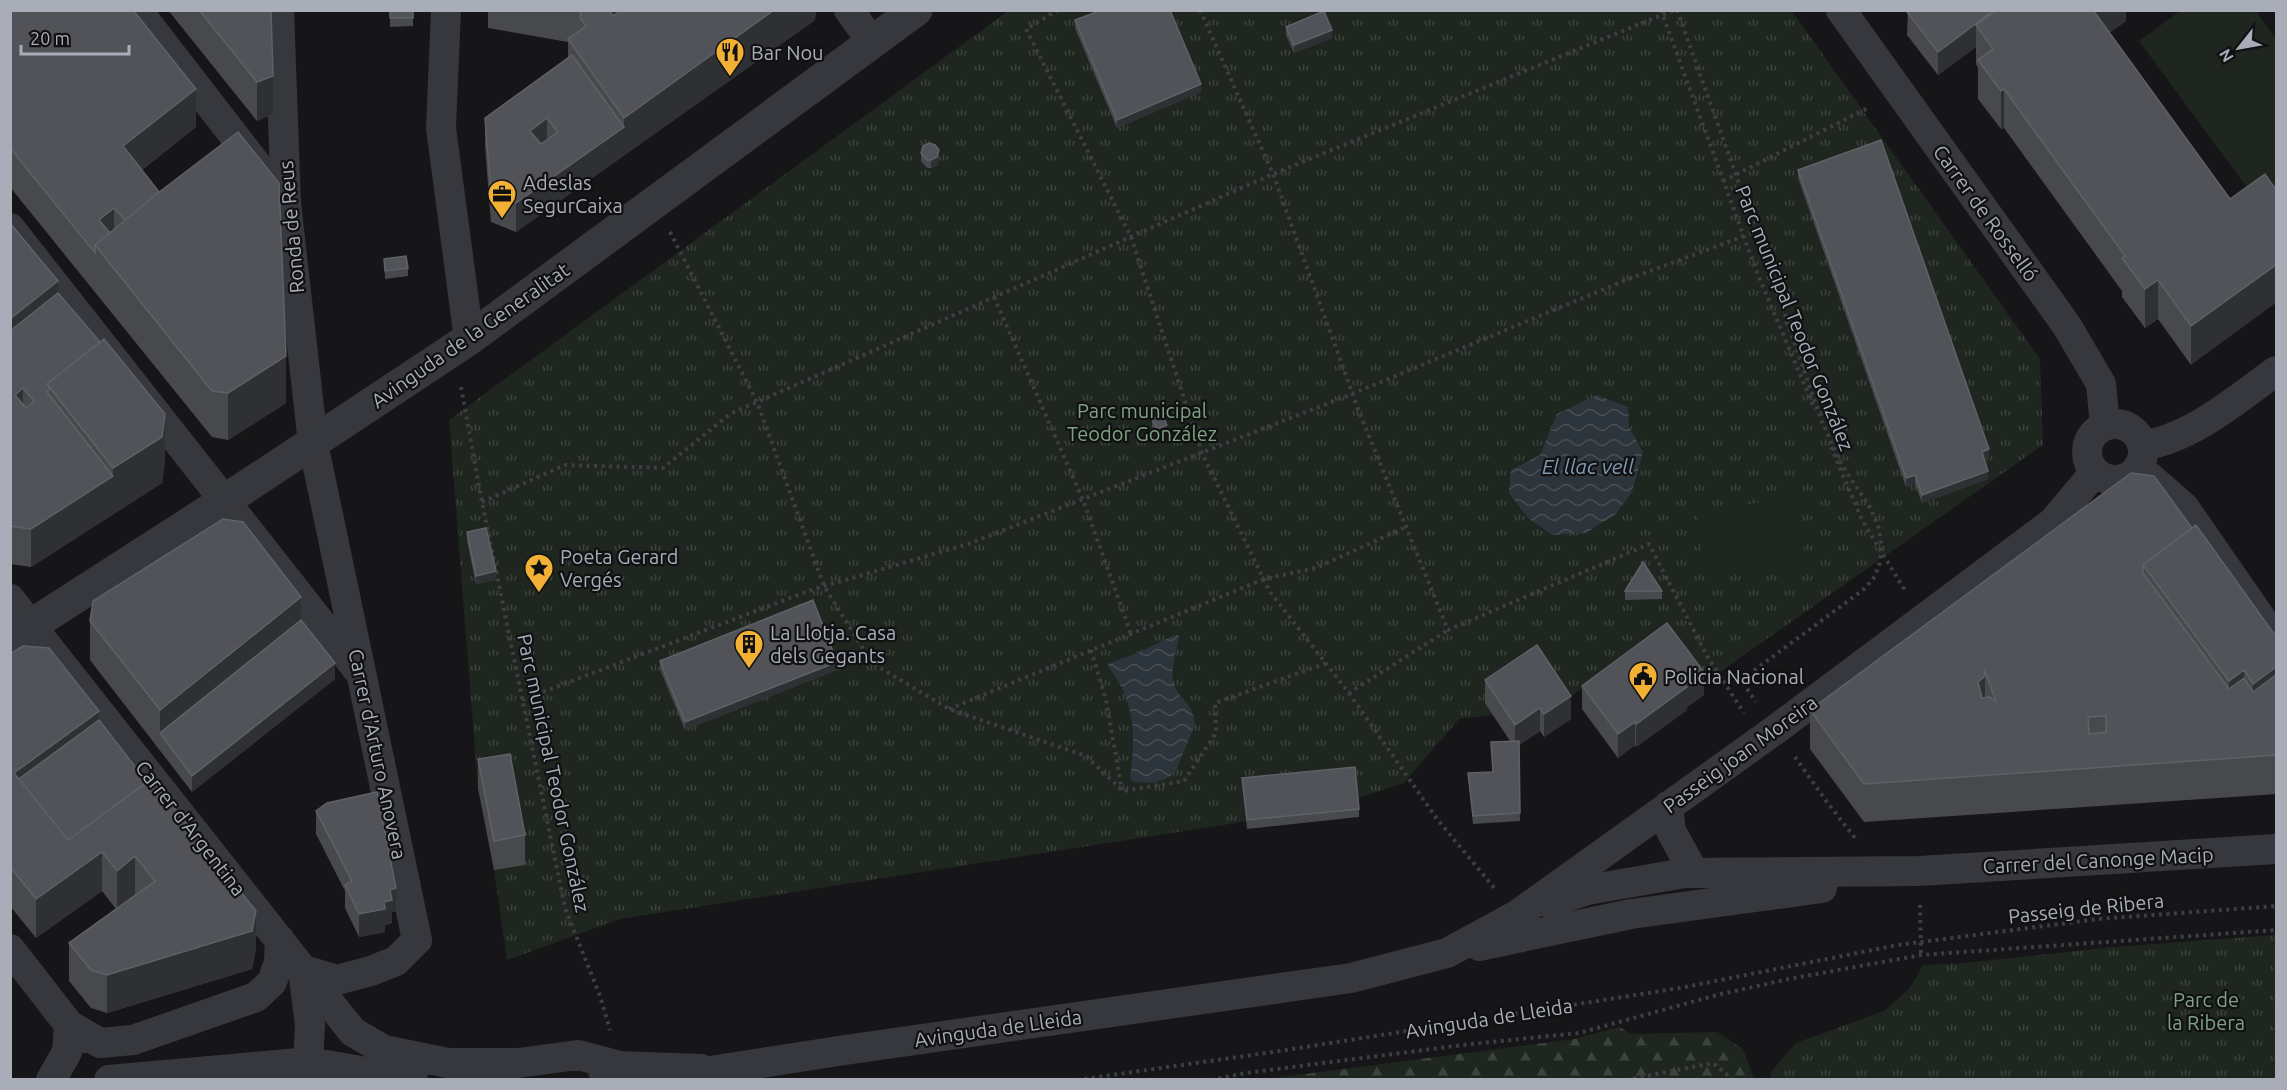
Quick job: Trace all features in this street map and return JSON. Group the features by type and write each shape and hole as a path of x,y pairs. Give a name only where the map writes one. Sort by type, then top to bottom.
{"street":[{"path":"137,10 286,203"},
{"name":"Ronda de Reus","path":"279,10 286,203 313,443"},
{"path":"446,10 441,128 469,339"},
{"path":"849,10 872,42"},
{"name":"Avinguda de la Generalitat","path":"21,633 469,339 915,10"},
{"name":"Carrer de Rosselló","path":"1851,14 1900,92 2067,326 2101,384 2105,426"},
{"path":"10,228 362,675"},
{"path":"2277,371 2211,417 2140,457 2131,475 2121,479 2105,478 2095,472 2087,456 2088,444 2095,433 2105,426 2116,424 2134,433 2140,457 2184,507 2277,640"},
{"name":"Carrer d'Arturo Anovera","path":"303,970 337,980 371,971 396,961 417,940 313,443"},
{"name":"Passeig joan Moreira","path":"1351,978 1447,953 1517,915 1768,735 2053,522 2095,472"},
{"name":"Carrer d'Argentina","path":"10,599 21,633 280,940 354,1032 384,1050 448,1063 518,1063 578,1055 620,1066"},
{"path":"1668,806 1671,831 1694,873"},
{"name":"Carrer del Canonge Macip","path":"1920,871 2277,849"},
{"path":"1517,915 1587,890 1694,873 1920,871"},
{"path":"1447,953 1631,914 1830,887 1920,871"},
{"path":"69,1024 100,1043 132,1040 256,997 272,982 279,962 280,940"},
{"path":"10,949 111,1079 308,1071 413,1080"},
{"path":"303,970 310,1025 308,1071"},
{"name":"Avinguda de Lleida","path":"716,1070 1351,978"},
{"path":"51,1080 67,1052 69,1024"},
{"path":"540,1080 620,1066 716,1070"},
{"path":"679,1080 716,1070"}],"path":[{"path":"1058,10 1026,29 1131,237 1202,453 1270,592 1327,663 1437,819 1517,915"},
{"path":"1200,10 1273,174 1352,394 1448,630"},
{"name":"Parc municipal Teodor González","path":"1661,10 1756,270 1862,520 1923,619"},
{"path":"482,502 565,465 663,468 730,414 1273,174 1663,17 1675,10 1822,422 1842,465 1871,509 1879,529 1882,548 1879,566 1873,579 1863,590 1742,680 1768,735"},
{"path":"1723,181 1900,92"},
{"path":"655,202 757,402 824,586 872,663 949,709 1086,756 1122,791"},
{"path":"522,699 824,586 968,544 1352,394 1626,280 1744,236"},
{"path":"994,297 1083,500 1131,634"},
{"name":"Parc municipal Teodor González","path":"466,406 482,502 565,908 600,996 620,1066"},
{"path":"949,709 1264,579 1316,568 1406,527"},
{"path":"1349,693 1448,630 1649,544 1707,656 1768,735 1859,842"},
{"path":"1091,650 1106,700 1122,791"},
{"path":"1122,791 1184,781 1216,733 1215,702 1327,663"},
{"path":"1920,871 1921,955"},
{"name":"Passeig de Ribera","path":"1898,945 2098,919 2277,906"},
{"path":"1211,1080 1246,1073 1471,1044 1579,1033 1720,994 1921,955 2277,930"},
{"name":"Avinguda de Lleida","path":"1077,1080 1280,1051 1680,988 1898,945"},
{"path":"1626,1080 1713,1063 1733,1080"}],"green space":[{"name":"Parc municipal Teodor González","path":"1791,10 2040,359 2043,445 1710,679 1668,624 1549,713 1508,713 1459,719 1404,783 1326,809 620,919 507,960 494,870 478,788 449,420 1008,11"},
{"path":"2180,11 2256,11 2276,39 2276,204 2265,212 2139,41"},
{"path":"1795,496 1806,564 1705,577 1696,514"},
{"name":"Parc de la Ribera","path":"2276,935 2276,1079 1770,1079 1771,1072 1796,1043 1884,1011 1910,988 1923,965"},
{"path":"1619,1027 1632,1034 1717,1032 1743,1049 1754,1079 1266,1079 1574,1039"}],"water":[{"name":"El llac vell","path":"1597,395 1628,407 1629,427 1643,452 1632,492 1616,514 1586,533 1553,535 1528,518 1509,493 1511,470 1540,455 1557,414"},
{"path":"1178,635 1179,638 1173,665 1173,681 1178,693 1192,713 1194,727 1176,771 1172,775 1156,782 1132,781 1130,777 1133,735 1131,714 1122,689 1108,664"}],"building":[{"path":"10,10 133,10 196,89 123,146 159,192 125,220 114,208 99,220 110,233 95,245 95,253 10,148"},
{"path":"199,10 271,10 273,76 257,82"},
{"path":"390,10 413,10 413,18 390,18"},
{"path":"581,10 609,10 613,16 621,10 774,10 624,118 568,39 586,26 580,18"},
{"path":"1102,10 1170,10 1201,84 1117,120 1075,20"},
{"path":"1908,10 1994,10 1938,52 1907,12"},
{"path":"1997,10 2093,10 2230,199 2265,174 2277,191 2277,264 2191,326 2158,280 2145,289 2122,258 2125,256 2004,89 2001,91 1978,60 1993,49 1976,25"},
{"path":"1324,11 1332,30 1294,45 1286,27"},
{"path":"572,55 624,127 516,203 491,193 485,118","holes":["547,118 558,132 541,144 530,131"]},
{"path":"238,132 279,183 286,356 228,393 212,391 95,245"},
{"path":"1881,140 1989,449 1982,452 1988,471 1922,495 1915,475 1906,478 1798,170"},
{"path":"929,143 935,145 939,150 937,157 927,160 921,153 923,146"},
{"path":"10,223 58,281 10,319"},
{"path":"406,256 408,268 385,271 384,259"},
{"path":"58,293 100,342 47,384 50,389 47,392 113,476 31,529 10,526 10,331","holes":["23,388 34,401 26,408 15,395"]},
{"path":"104,339 165,414 162,437 113,468 47,384"},
{"path":"1162,414 1167,425 1157,429 1152,419"},
{"path":"2131,473 2154,476 2192,528 2143,565 2143,573 2229,689 2244,678 2253,692 2277,674 2277,755 1864,784 1810,710","holes":["1985,671 1996,702 1990,697 1982,698 1978,682 1984,677","2106,716 2106,732 2089,734 2088,717"]},
{"path":"223,519 243,522 301,597 160,710 90,621 93,601"},
{"path":"2196,525 2277,638 2277,666 2253,684 2244,670 2229,681 2143,565"},
{"path":"486,528 496,571 476,576 467,532"},
{"path":"1643,562 1662,591 1625,591"},
{"name":"La Llotja. Casa dels Gegants","path":"813,600 837,662 685,722 660,661"},
{"path":"301,620 335,663 192,776 160,733"},
{"name":"Policia Nacional","path":"1667,623 1704,672 1636,724 1635,722 1618,734 1582,686"},
{"path":"1537,645 1571,696 1544,714 1540,708 1515,725 1485,680"},
{"path":"23,646 49,648 99,711 14,773 68,840 151,779 256,911 252,931 107,975 91,970 69,943 155,881 135,856 117,871 102,852 36,899 10,867 10,654"},
{"path":"99,720 147,782 68,840 19,779"},
{"path":"1519,741 1520,813 1473,816 1468,773 1493,772 1491,742"},
{"path":"510,754 525,835 494,841 478,759"},
{"path":"1355,767 1359,809 1247,820 1242,778"},
{"path":"377,792 396,888 390,890 392,900 384,902 385,909 359,914 345,885 352,881 316,811 327,803"}],"place":[{"name":"Bar Nou","path":"730,78"},
{"name":"Adeslas SegurCaixa","path":"502,220"},
{"name":"Poeta Gerard Vergés","path":"539,594"},
{"name":"La Llotja. Casa dels Gegants","path":"749,670"},
{"name":"Policia Nacional","path":"1643,702"}]}
